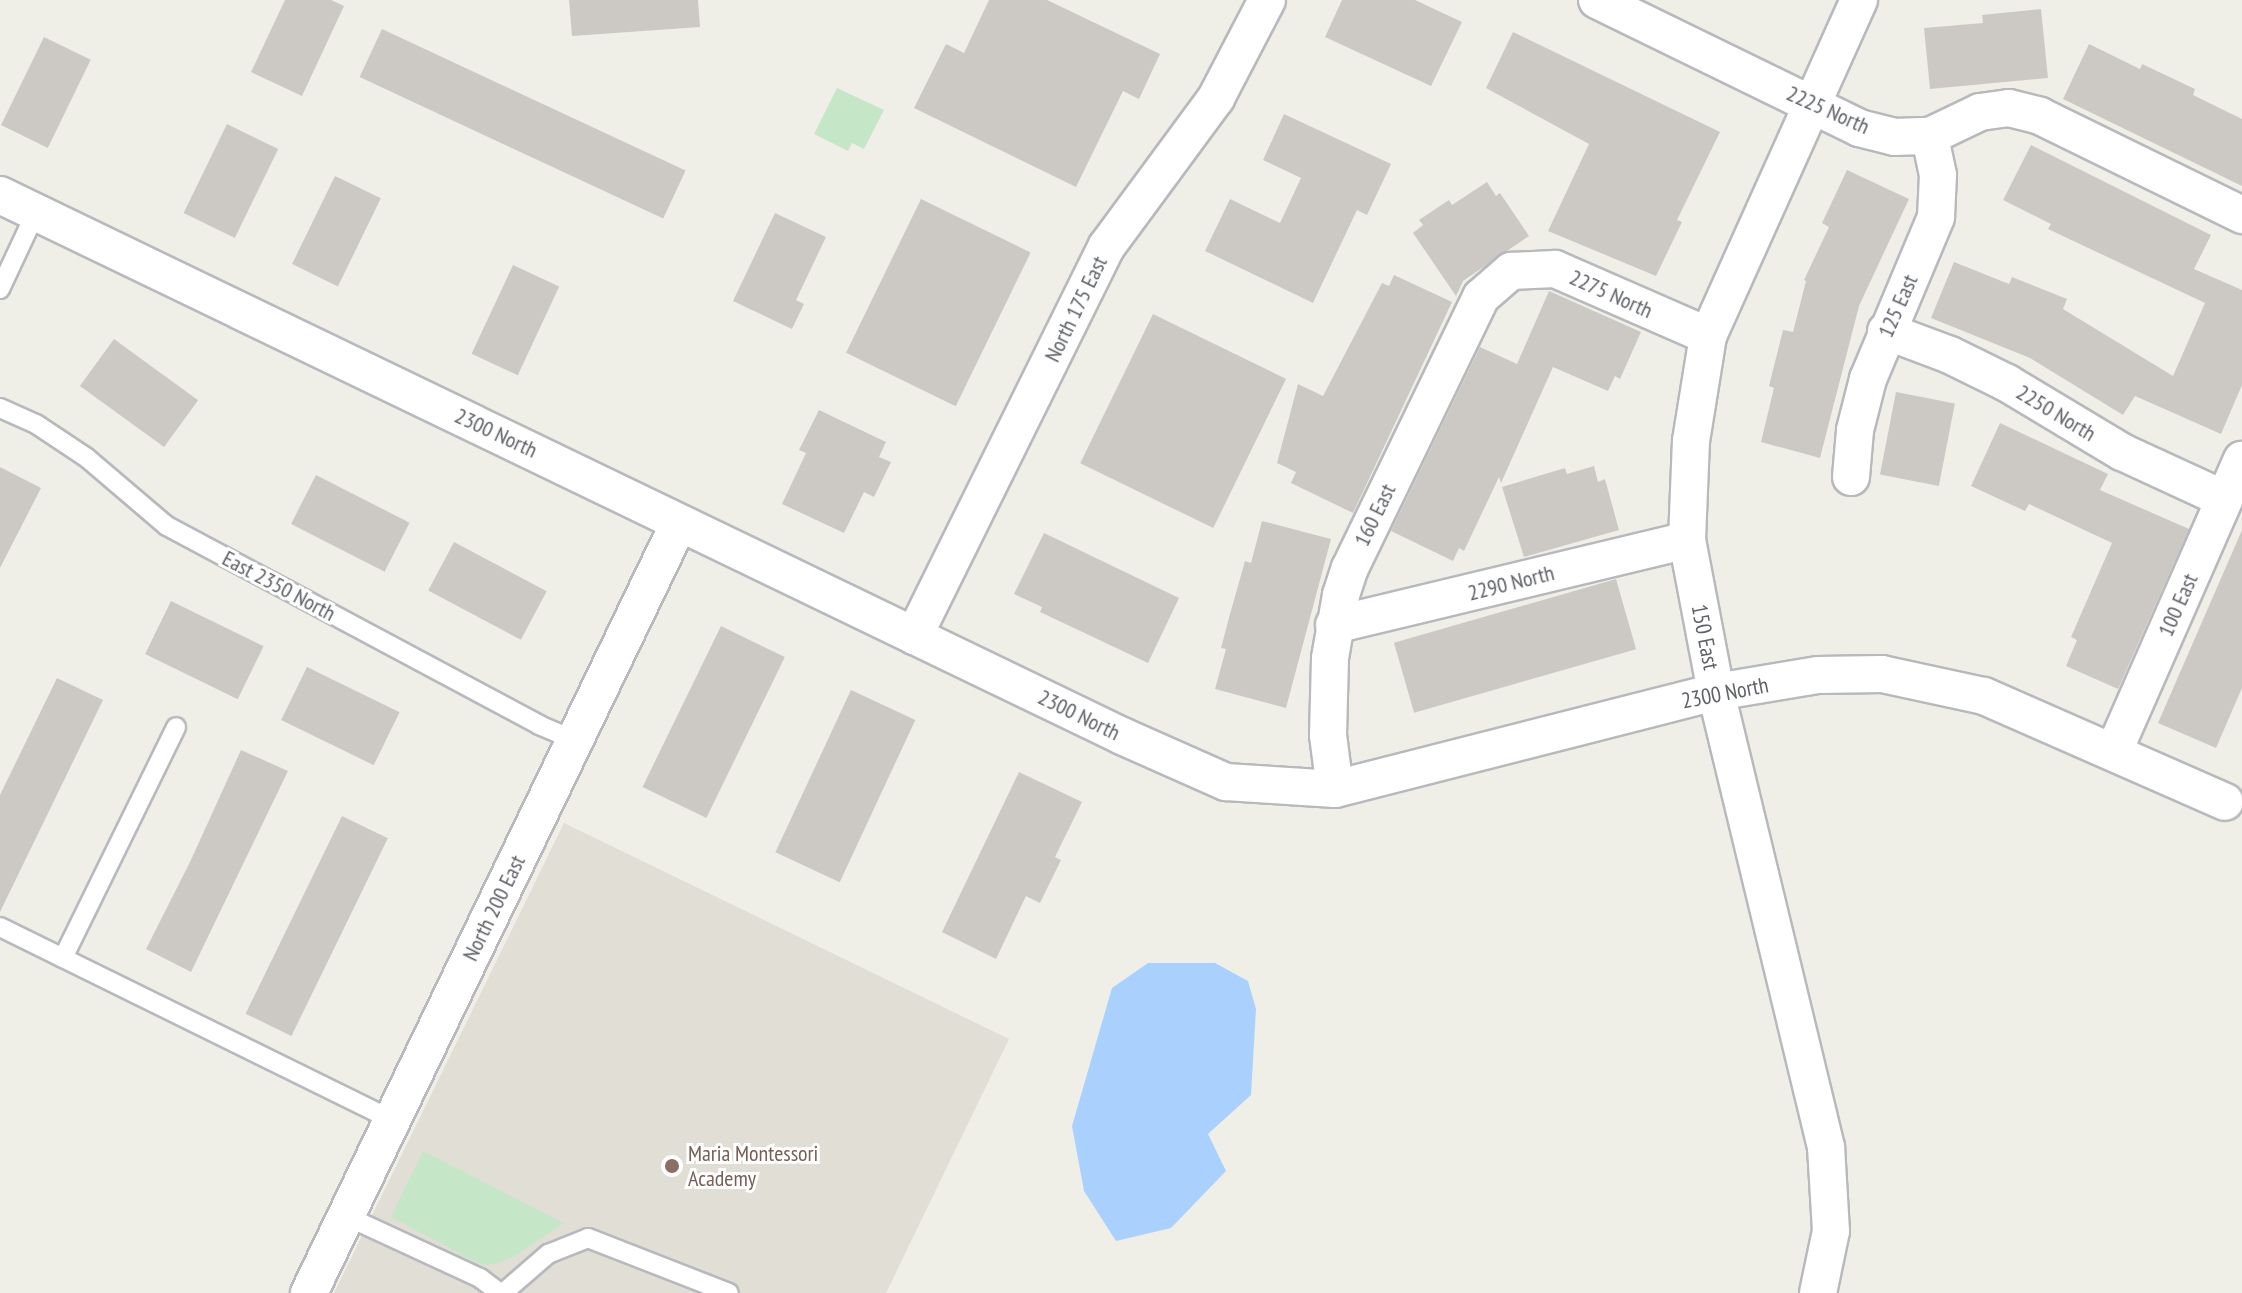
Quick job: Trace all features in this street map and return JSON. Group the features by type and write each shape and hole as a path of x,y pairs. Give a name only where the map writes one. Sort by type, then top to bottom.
{"street":[{"name":"North 175 East","path":"914,636 1107,246 1216,98 1267,0"},
{"name":"2225 North","path":"1597,0 1859,128 1894,137 1930,136 1980,112 2009,108 2040,116 2242,215"},
{"name":"150 East","path":"1818,1293 1831,1231 1826,1147 1716,692 1687,540 1691,441 1708,336 1859,0"},
{"name":"125 East","path":"1851,477 1855,430 1868,379 1936,217 1938,175 1930,136"},
{"name":"2300 North","path":"0,195 914,636 1226,782 1335,789 1716,692 1818,675 1882,674 1984,696 2225,802"},
{"name":"2275 North","path":"1511,271 1555,269 1708,336"},
{"name":"160 East","path":"1335,789 1328,735 1334,625 1350,568 1481,297 1511,271"},
{"name":"2250 North","path":"1886,331 1950,355 2007,383 2122,452 2224,499"},
{"name":"100 East","path":"2114,751 2242,460"},
{"name":"North 200 East","path":"309,1293 679,523"},
{"name":"2290 North","path":"1334,625 1687,540"}],"lane":[{"path":"0,289 36,212"},
{"name":"East 2350 North","path":"0,408 36,424 87,458 167,526 575,740"},
{"path":"63,958 176,727"},
{"path":"0,927 392,1120"},
{"path":"346,1216 480,1278 502,1293 548,1254 588,1238 729,1293"}],"shaded area":[{"name":"Maria Montessori Academy","path":"564,823 1009,1039 886,1293 334,1293"}],"green space":[{"path":"837,88 884,110 864,149 852,143 848,151 814,134"},
{"path":"423,1151 564,1223 515,1256 498,1263 484,1265 470,1259 391,1217"}],"water":[{"path":"1148,963 1215,963 1248,981 1256,1009 1251,1095 1208,1134 1226,1171 1171,1228 1116,1241 1084,1191 1072,1126 1112,988"}],"building":[{"path":"285,0 331,0 344,6 302,96 251,72"},
{"path":"569,0 698,0 700,27 572,36"},
{"path":"989,0 1047,0 1160,54 1139,99 1123,91 1076,187 914,108 946,44 964,53"},
{"path":"1342,0 1415,0 1462,22 1431,86 1325,37"},
{"path":"2041,9 2048,78 1930,89 1924,28 1983,23 1982,15"},
{"path":"382,29 686,171 663,219 360,77"},
{"path":"1513,32 1720,132 1677,220 1682,222 1656,276 1548,231 1589,144 1486,88"},
{"path":"44,37 91,60 48,148 1,125"},
{"path":"2089,44 2140,69 2142,64 2195,89 2193,95 2242,119 2242,186 2063,99"},
{"path":"1284,114 1391,164 1367,215 1357,210 1313,303 1205,251 1230,199 1280,223 1301,178 1263,160"},
{"path":"227,124 278,149 235,238 184,213"},
{"path":"2031,145 2211,235 2194,269 2242,290 2242,385 2221,434 2135,396 2123,415 2030,358 1931,318 1954,262 2009,284 2012,277 2067,299 2063,309 2173,376 2205,303 2048,229 2051,224 2003,200"},
{"path":"1847,170 1909,199 1859,306 1820,458 1761,442 1774,388 1769,386 1783,330 1793,332 1804,280 1829,227 1822,223"},
{"path":"335,176 381,198 338,286 292,264"},
{"path":"1487,182 1496,196 1500,193 1529,236 1463,281 1456,296 1413,233 1423,225 1419,220 1449,200 1452,205"},
{"path":"921,199 1031,252 956,406 846,353"},
{"path":"775,213 826,237 796,300 804,304 792,329 733,301"},
{"path":"513,265 559,287 518,375 472,354"},
{"path":"1394,275 1452,302 1353,513 1291,483 1296,472 1277,463 1298,384 1323,396 1382,283 1389,286"},
{"path":"1549,291 1641,332 1620,379 1615,376 1608,391 1553,367 1501,483 1499,477 1464,551 1459,548 1453,561 1391,531 1480,347 1517,364"},
{"path":"1153,314 1286,379 1213,528 1080,463"},
{"path":"114,339 198,400 164,447 80,386"},
{"path":"1896,392 1955,403 1939,486 1880,474"},
{"path":"819,410 886,442 879,457 891,462 874,497 864,492 844,533 782,504 806,453 799,450"},
{"path":"2000,423 2108,474 2100,490 2189,529 2118,689 2066,666 2077,640 2071,637 2112,543 2029,504 2025,511 1971,486"},
{"path":"1594,466 1598,482 1605,479 1619,530 1524,557 1502,487 1565,468 1567,474"},
{"path":"0,467 41,488 0,568"},
{"path":"316,475 410,523 385,572 291,524"},
{"path":"1262,521 1331,539 1286,708 1215,689 1226,649 1221,648 1230,614 1245,561 1251,563"},
{"path":"2242,530 2242,688 2216,748 2158,723"},
{"path":"1044,533 1179,598 1148,663 1040,612 1042,607 1014,594"},
{"path":"454,542 547,591 521,640 428,591"},
{"path":"1616,579 1636,649 1414,713 1394,643"},
{"path":"171,601 264,646 238,699 145,654"},
{"path":"721,626 785,657 706,818 643,787"},
{"path":"307,667 400,712 374,765 281,720"},
{"path":"57,678 103,700 0,912 0,795"},
{"path":"851,690 915,720 840,882 775,852"},
{"path":"241,750 288,771 191,972 146,949"},
{"path":"1019,772 1082,802 1055,857 1061,860 1040,903 1026,896 996,959 942,932"},
{"path":"342,816 388,838 291,1036 246,1014"}],"place":[{"name":"Maria Montessori Academy","path":"672,1166"}]}
